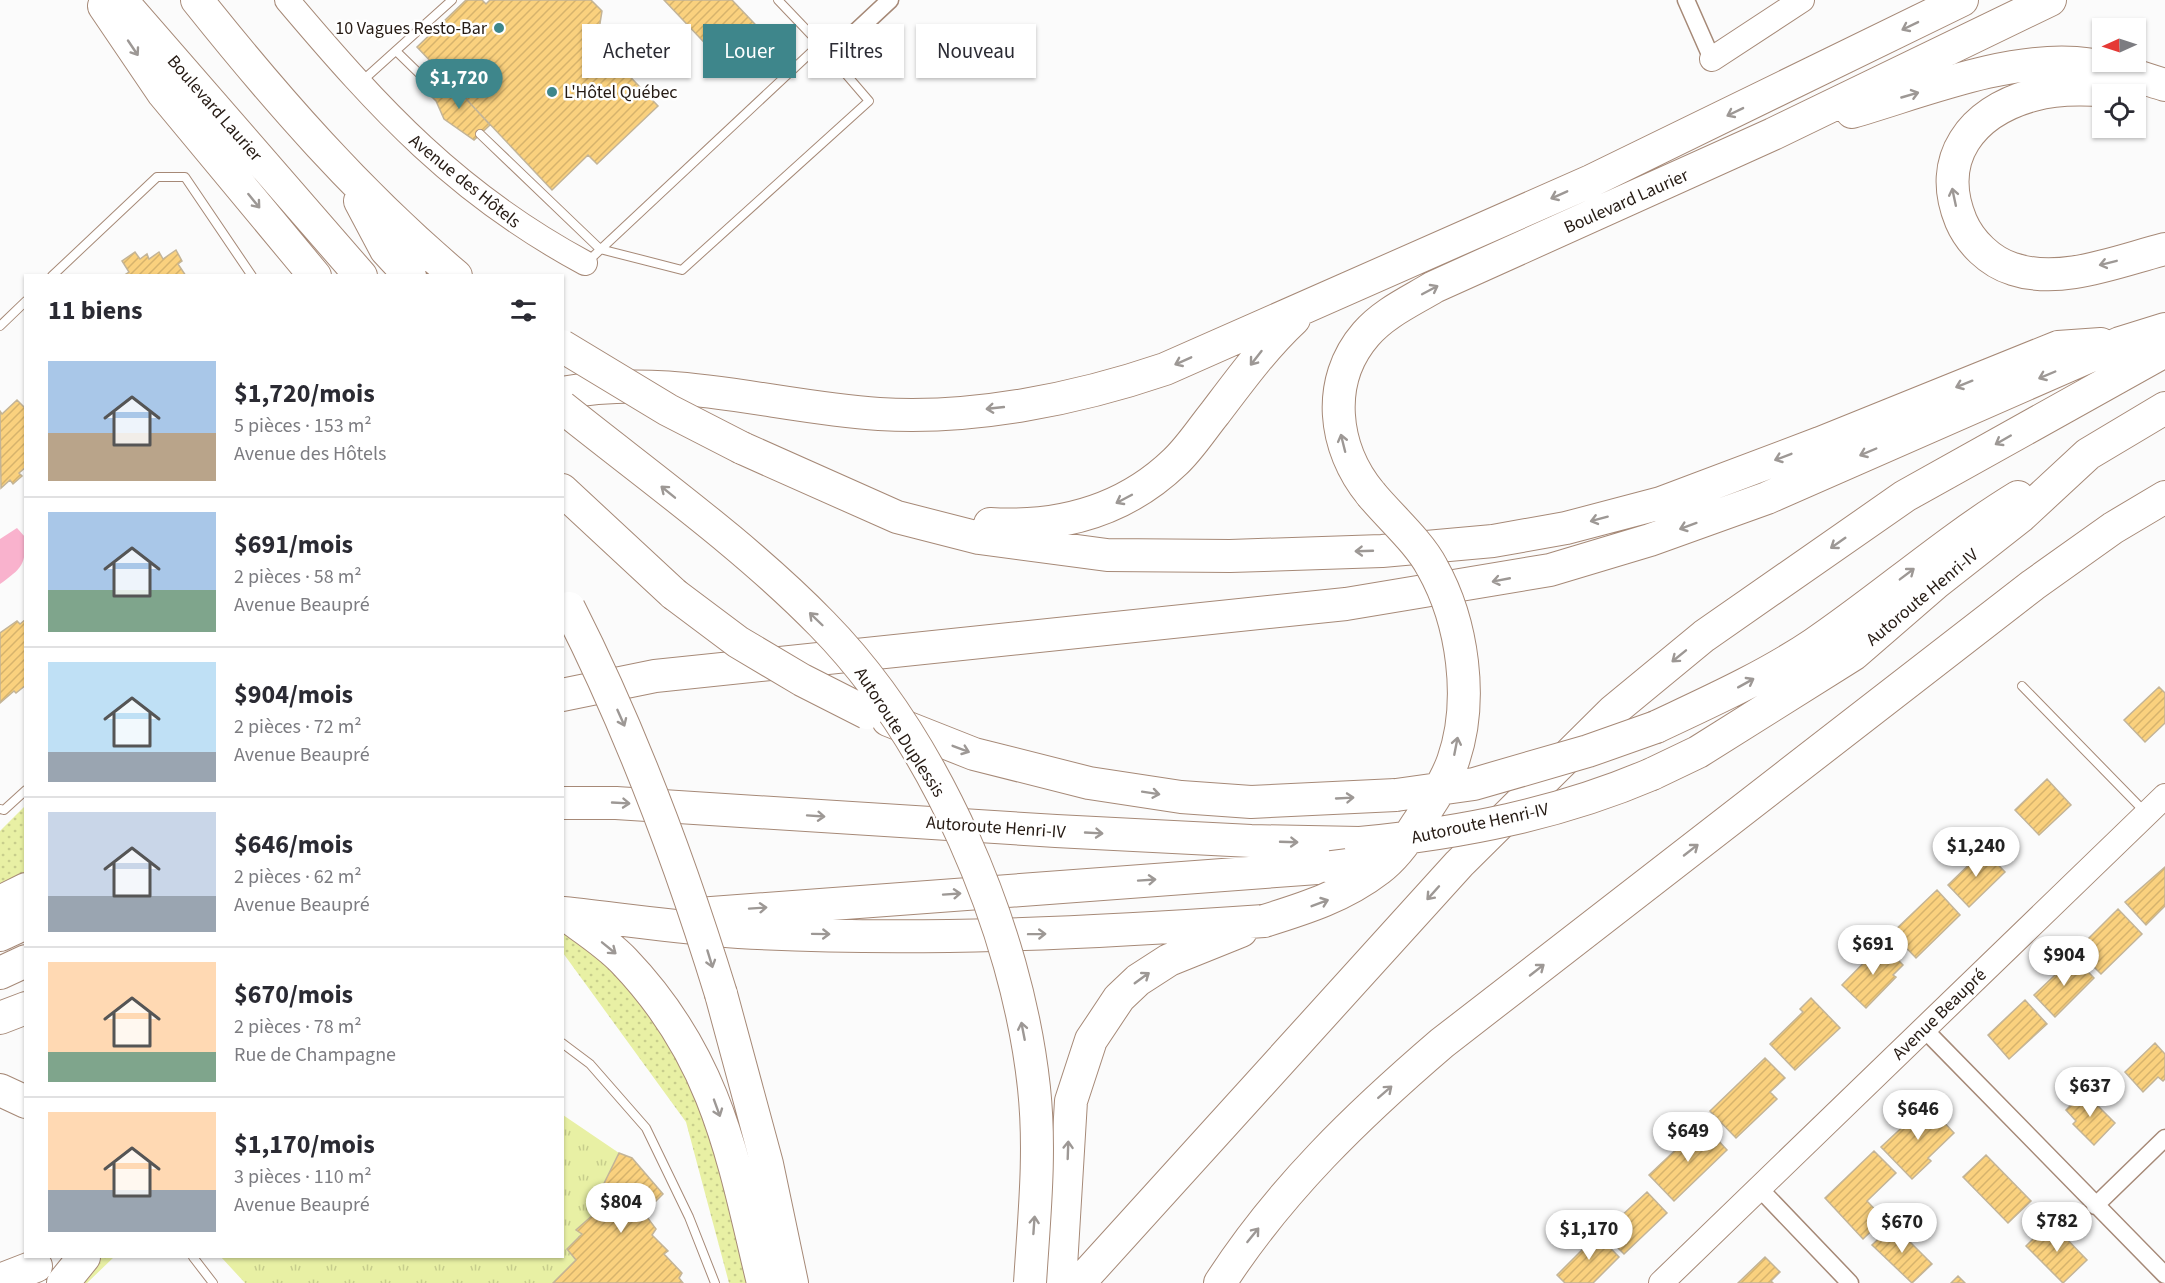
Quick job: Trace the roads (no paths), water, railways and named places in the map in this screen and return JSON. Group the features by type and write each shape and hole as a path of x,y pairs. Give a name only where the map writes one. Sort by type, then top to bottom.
{"highway":[{"path":"100,0 163,93 313,274"},
{"name":"Boulevard Laurier","path":"121,0 307,217"},
{"path":"197,0 347,176 413,240 454,274"},
{"name":"Boulevard Laurier","path":"1371,277 1591,181 1962,0"},
{"name":"Boulevard Laurier","path":"1264,921 1341,894 1381,868 1404,843 1423,816 1453,761 1462,716 1463,663 1451,614 1431,565 1357,478 1342,446 1338,410 1351,355 1366,333 1386,315 1434,287 1773,134 2050,0"},
{"path":"1773,134 1985,73 2044,64 2075,63 2101,66 2165,85"},
{"path":"2092,92 2066,90 2034,94 2001,107 1980,121 1967,136 1955,159 1951,185 1954,204 1966,231 1993,260 2013,270 2054,274 2080,271 2165,249"},
{"path":"2146,98 2165,102"},
{"path":"347,176 386,250 408,274"},
{"path":"307,217 350,274"},
{"path":"307,217 359,274"},
{"path":"564,393 593,387 653,385 715,390 880,414 999,409 1105,389 1165,369 1371,277"},
{"path":"830,489 972,522 1020,526 1064,521 1105,509 1142,489 1175,462 1269,342 1296,317 1371,277"},
{"path":"564,695 655,676 1346,604 1550,570 1650,540 1767,498 2120,343 2165,328"},
{"path":"564,347 668,410 742,448 897,517 979,538 1107,555 1230,556 1370,551 1492,541 1566,528 1661,503 1820,443 2058,346 2120,343"},
{"path":"1079,1283 1459,864 1613,711 1704,636 1905,496 2165,351"},
{"name":"Autoroute Henri-IV","path":"564,803 616,803 1251,841 1360,843 1432,836 1496,823 1611,792 1698,752 1854,654 1936,583 2020,517 2088,454 2165,408"},
{"name":"Autoroute Duplessis","path":"564,409 744,553 822,624 882,698 935,782 957,824 990,903 1016,995 1034,1086 1038,1142 1030,1283"},
{"path":"564,492 674,594 738,642 802,680 867,712 974,754 1089,783 1181,797 1251,802 1396,795 1474,784 1588,751 1656,727 1721,697 1813,645 1971,526 2088,454"},
{"path":"1220,1283 1242,1249 1302,1174 1369,1106 1442,1043 2033,585 2113,528 2165,497"},
{"path":"566,602 595,659 639,760 686,882 721,994 767,1164 792,1283"},
{"path":"637,921 726,911 1331,867 1442,853 1533,830 1575,815 1611,792"},
{"path":"0,902 24,890"},
{"path":"564,913 738,932 873,935 1041,934 1264,921"},
{"path":"564,914 623,960 656,998 693,1053 728,1138 763,1283"},
{"path":"1060,1283 1071,1101 1092,1040 1119,998 1138,980 1168,960 1264,921"},
{"path":"0,935 24,924"},
{"path":"0,973 24,962"},
{"path":"0,1018 24,1009"},
{"path":"0,1090 24,1101"},
{"path":"63,1283 83,1258"},
{"path":"0,1280 34,1269"}],"street":[{"name":"Avenue des Hôtels","path":"287,0 359,84 407,135 474,192 530,232 593,256"},
{"path":"859,24 890,0"},
{"path":"1686,0 1712,59 1802,0"},
{"name":"Avenue Beaupré","path":"1661,1283 2165,796"},
{"path":"1924,1029 2165,1275"},
{"path":"2095,1206 2165,1138"},
{"path":"1759,1188 1850,1283"}],"lane":[{"path":"359,84 452,0"},
{"path":"778,0 808,32"},
{"path":"396,51 434,88"},
{"path":"593,256 808,65"},
{"path":"480,134 593,256 682,270 869,101 849,78"},
{"path":"54,274 157,177 185,177 251,274"},
{"path":"0,326 24,303"},
{"path":"2022,686 2147,813"},
{"path":"0,809 4,810 24,792"},
{"path":"564,1044 590,1064 646,1128 689,1217 715,1283"},
{"path":"194,1258 213,1283"}],"place":[{"name":"10 Vagues Resto-Bar","path":"499,28"},
{"name":"L'Hôtel Québec","path":"552,92"}]}
